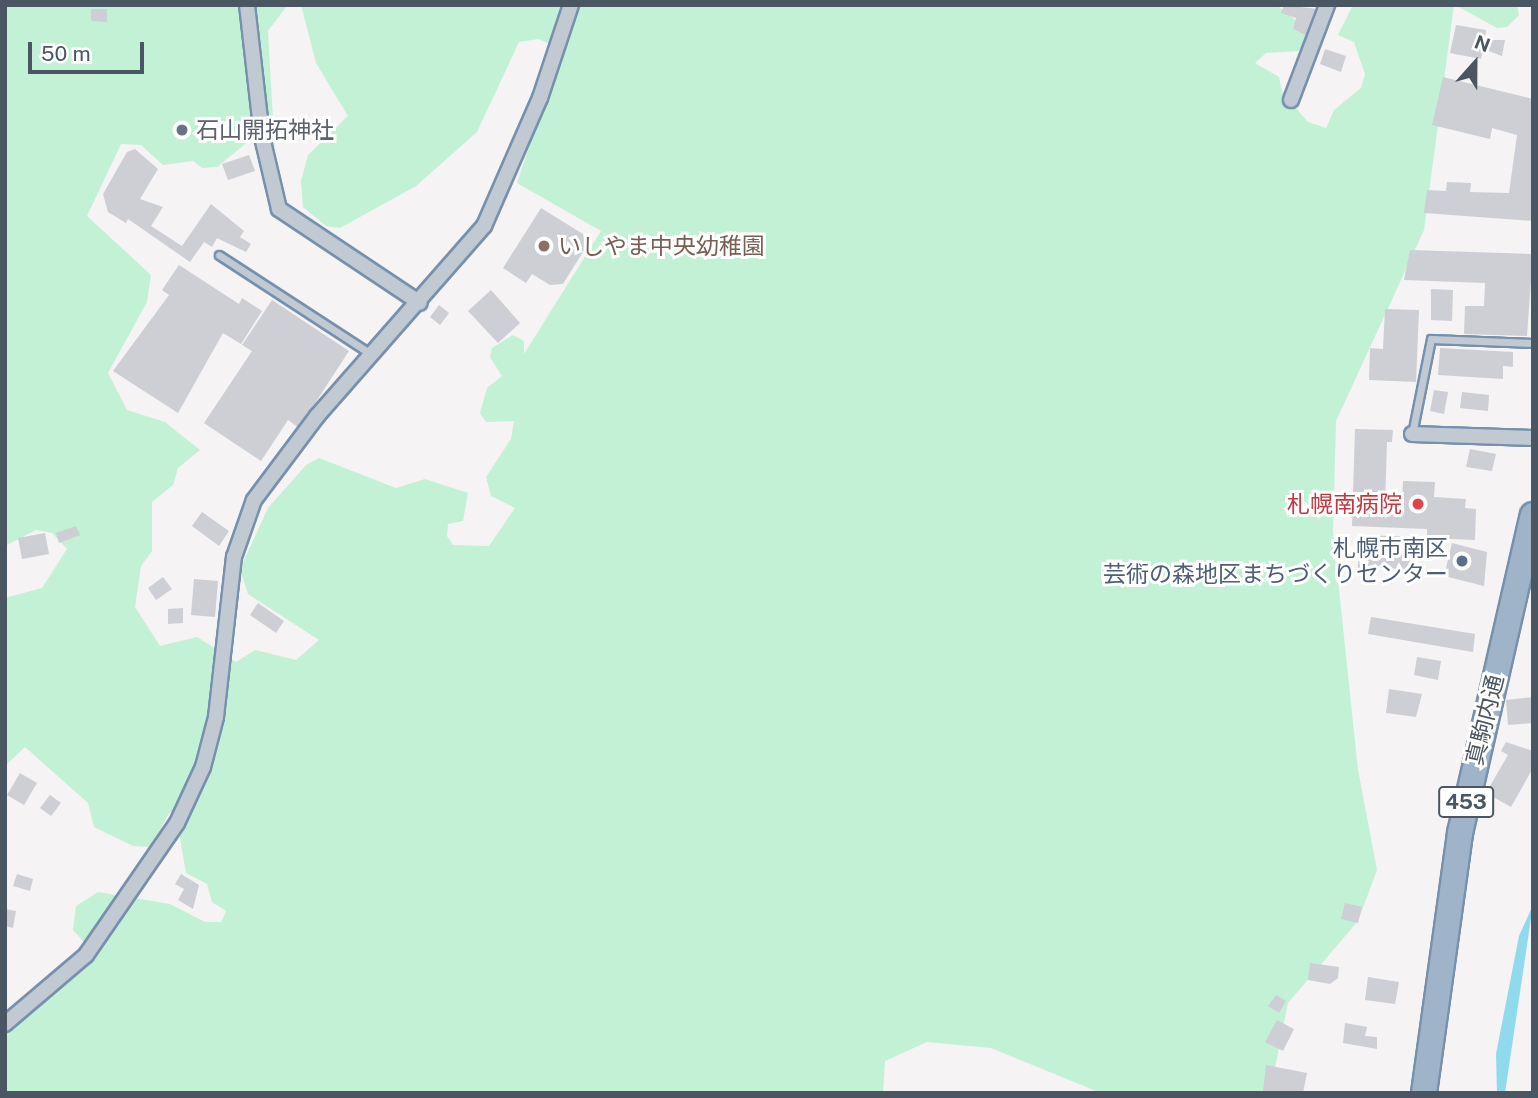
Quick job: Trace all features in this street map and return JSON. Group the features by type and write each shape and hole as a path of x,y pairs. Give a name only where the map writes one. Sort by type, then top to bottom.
{"highway":[{"name":"真駒内通","path":"1424,1093 1460,833 1525,586 1533,515"}],"street":[{"path":"247,5 262,137 279,209 420,303"},
{"path":"5,1024 86,955 177,823 203,767 216,717 234,557 254,500 372,354 420,303 484,226 540,98 571,5"},
{"path":"1291,100 1327,5"},
{"path":"1412,434 1533,438"}],"lane":[{"path":"219,255 372,354"},
{"path":"1412,434 1431,339 1533,343"}],"green space":[{"path":"5,5 297,5 286,7 268,31 275,156 255,136 217,167 202,168 193,161 163,165 141,145 121,144 87,216 151,275 147,302 108,373 127,410 165,422 200,450 178,468 173,485 152,502 152,551 141,566 135,607 160,646 197,637 236,662 255,650 296,660 319,640 248,594 240,569 268,508 306,465 319,458 396,488 425,479 468,493 463,521 448,524 447,536 453,545 489,546 515,508 491,496 486,477 511,439 514,421 486,422 480,413 487,388 502,376 490,357 492,348 513,335 524,341 524,354 601,231 517,183 562,49 538,39 519,42 477,132 416,186 340,228 326,226 303,207 301,181 308,155 348,116 316,63 301,5 1277,5 1312,34 1299,51 1266,53 1255,63 1279,77 1282,92 1308,122 1326,128 1334,110 1361,88 1365,74 1354,42 1338,35 1353,5 1454,5 1424,230 1336,421 1333,532 1358,770 1377,870 1358,921 1288,1003 1270,1093 1101,1093 991,1048 927,1042 885,1061 883,1093 5,1093 5,1027 83,969 95,954 73,930 76,906 98,892 170,904 205,922 221,922 226,911 212,902 207,884 186,873 179,833 190,808 169,813 151,847 133,846 94,827 88,803 25,747 5,766 5,598 42,588 67,549 52,533 36,530 5,546"},
{"path":"1455,5 1517,5 1519,15 1507,27 1497,28"}],"water":[{"path":"1533,905 1505,1093 1497,1093 1496,1054 1519,936"}],"building":[{"path":"1284,5 1318,9 1308,36 1293,29 1296,18 1281,13"},
{"path":"91,9 107,9 107,22 91,21"},
{"path":"1456,25 1486,30 1485,40 1505,40 1502,56 1483,49 1481,59 1450,53"},
{"path":"1325,49 1346,56 1341,72 1320,64"},
{"path":"1443,77 1533,99 1533,221 1424,213 1427,190 1446,191 1447,182 1471,183 1470,192 1509,193 1517,135 1492,128 1490,139 1432,125"},
{"path":"135,149 158,169 140,199 163,207 151,226 182,246 211,204 244,231 240,237 251,244 246,252 217,238 212,247 204,242 190,262 128,219 126,223 108,212 103,194 127,152"},
{"path":"249,155 255,171 228,180 222,164"},
{"path":"541,208 591,239 563,284 550,285 532,274 526,283 503,268"},
{"path":"1410,250 1533,254 1527,336 1464,334 1465,306 1484,306 1485,283 1404,280"},
{"path":"179,265 239,304 242,298 262,311 241,344 223,333 178,413 113,371 169,295 162,290"},
{"path":"1431,289 1453,290 1452,321 1431,320"},
{"path":"491,290 520,323 498,343 468,311"},
{"path":"272,300 349,351 299,428 288,420 261,461 204,423 252,351 242,345"},
{"path":"439,305 449,313 440,325 430,317"},
{"path":"1385,309 1419,310 1416,382 1369,380 1370,348 1383,349"},
{"path":"1440,348 1513,352 1513,367 1503,366 1503,379 1438,375"},
{"path":"1434,390 1448,392 1444,414 1430,411"},
{"path":"1462,392 1489,395 1488,411 1460,408"},
{"path":"1355,429 1393,430 1392,442 1387,442 1385,503 1402,503 1403,481 1435,482 1434,497 1466,499 1465,508 1476,509 1475,540 1427,538 1427,529 1352,526"},
{"path":"1470,449 1496,454 1492,471 1466,467"},
{"path":"202,512 229,531 219,546 192,526"},
{"path":"76,526 80,535 59,543 56,533"},
{"path":"45,533 49,554 22,559 18,538"},
{"path":"1367,535 1412,537 1411,569 1358,568 1358,550 1367,550"},
{"path":"1452,543 1487,552 1484,586 1444,576"},
{"path":"163,577 172,589 156,600 148,588"},
{"path":"194,579 218,581 215,617 191,615"},
{"path":"258,603 284,621 276,633 250,615"},
{"path":"183,608 183,623 168,624 168,609"},
{"path":"1371,617 1475,634 1473,652 1368,634"},
{"path":"1417,657 1441,661 1438,680 1414,675"},
{"path":"1389,689 1422,694 1416,717 1386,713"},
{"path":"1533,697 1533,723 1508,725 1506,700"},
{"path":"1506,742 1533,751 1533,768 1511,807 1486,793 1508,755 1501,751"},
{"path":"20,773 37,783 24,805 7,795"},
{"path":"50,795 61,803 51,816 40,808"},
{"path":"17,874 33,879 30,891 13,886"},
{"path":"181,874 199,885 193,909 178,900 184,889 175,884"},
{"path":"1345,903 1362,907 1358,923 1341,919"},
{"path":"5,909 16,911 13,928 5,926"},
{"path":"1310,963 1339,967 1338,978 1330,984 1308,980"},
{"path":"1368,977 1399,982 1395,1004 1365,1000"},
{"path":"1276,995 1286,1001 1279,1013 1268,1006"},
{"path":"1277,1020 1294,1029 1283,1051 1265,1042"},
{"path":"1345,1023 1367,1027 1365,1036 1377,1037 1377,1049 1343,1043"},
{"path":"1266,1065 1307,1073 1303,1093 1263,1091"}],"place":[{"name":"石山開拓神社","path":"182,130"},
{"name":"いしやま中央幼稚園","path":"544,246"},
{"name":"札幌南病院","path":"1418,504"},
{"name":"札幌市南区 芸術の森地区まちづくりセンター","path":"1462,561"}]}
